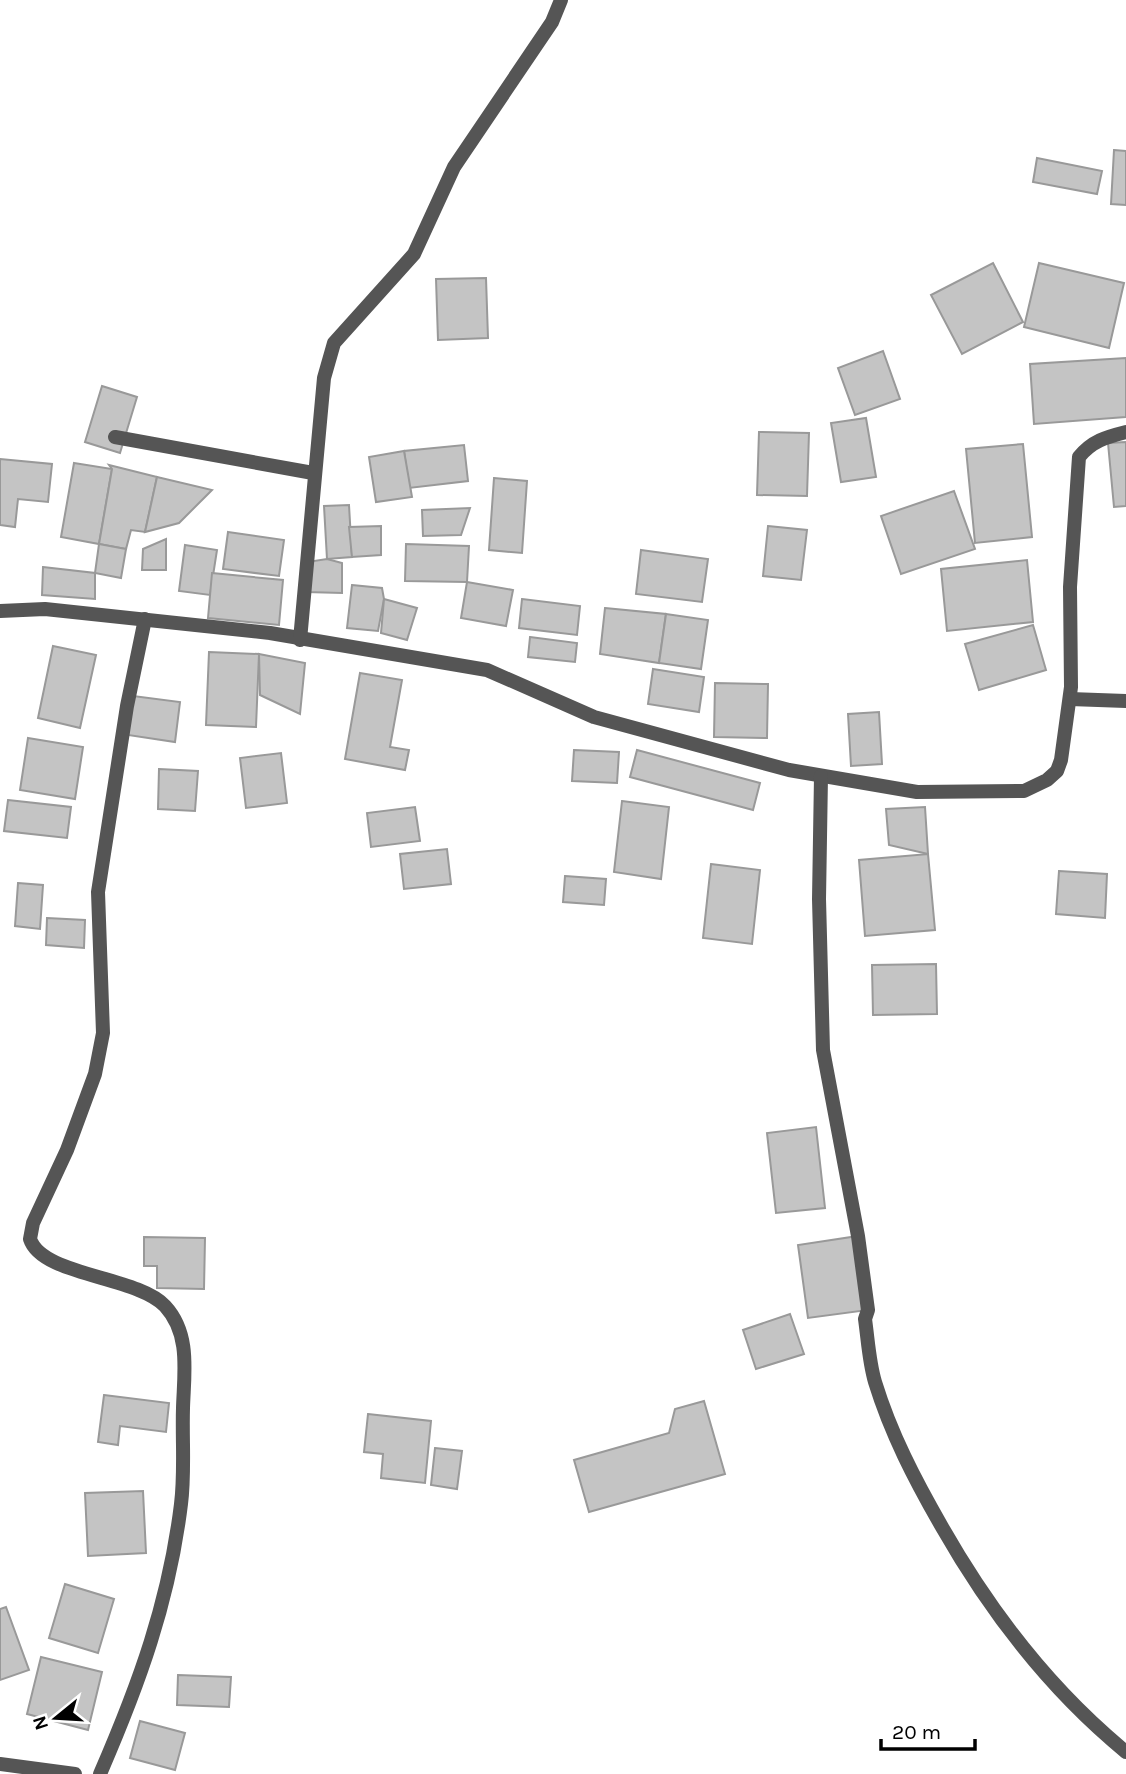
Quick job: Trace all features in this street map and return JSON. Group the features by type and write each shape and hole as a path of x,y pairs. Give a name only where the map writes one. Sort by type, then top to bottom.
{"street":[{"path":"300,640 313,473 324,377 334,343 414,254 454,167 552,22 561,0"},
{"path":"0,611 45,608 270,633 487,670 594,717 821,776 917,792 1024,791 1057,771 1062,760 1070,699 1070,587 1079,457 1087,447 1102,438 1126,432"},
{"path":"115,437 313,473"},
{"path":"100,1774 138,1686 165,1593 181,1502 184,1345 164,1305 129,1287 43,1257 30,1239 95,1074 103,1033 99,892 127,706 145,619"},
{"path":"1070,699 1126,701"},
{"path":"821,776 819,899 823,1050 858,1236 868,1310 865,1319 875,1380 905,1462 976,1587 1034,1664 1089,1722 1126,1752"},
{"path":"0,1764 75,1774"}],"building":[{"path":"1114,150 1126,151 1126,205 1111,204"},
{"path":"1037,158 1102,171 1097,194 1033,182"},
{"path":"993,263 1023,322 962,354 931,295"},
{"path":"1039,263 1124,283 1109,348 1024,327"},
{"path":"486,278 488,338 438,340 436,279"},
{"path":"883,351 900,399 855,415 838,368"},
{"path":"1126,358 1126,417 1034,424 1030,364"},
{"path":"102,386 137,397 120,453 85,442"},
{"path":"866,418 876,477 841,482 831,423"},
{"path":"759,432 809,433 807,496 757,495"},
{"path":"1126,442 1126,506 1114,507 1108,443"},
{"path":"1023,444 1032,537 975,543 966,449"},
{"path":"464,445 468,481 409,488 404,451"},
{"path":"404,451 412,497 376,502 369,457"},
{"path":"0,459 52,464 48,502 18,499 15,527 0,525"},
{"path":"74,463 112,469 99,544 61,537"},
{"path":"109,465 157,477 145,532 131,530 126,549 99,544 112,469"},
{"path":"157,477 212,490 179,523 145,532"},
{"path":"494,478 527,481 522,553 489,550"},
{"path":"954,491 975,549 901,574 881,516"},
{"path":"349,505 352,557 327,559 324,506"},
{"path":"470,508 461,535 423,536 422,510"},
{"path":"381,526 381,555 352,557 349,527"},
{"path":"768,526 807,530 801,580 763,576"},
{"path":"228,532 284,540 279,576 223,569"},
{"path":"166,539 166,570 142,570 143,549"},
{"path":"99,544 126,549 121,578 95,573"},
{"path":"406,544 469,546 467,582 405,581"},
{"path":"185,545 217,550 210,595 179,591"},
{"path":"641,550 708,559 702,602 636,594"},
{"path":"327,559 342,563 342,593 306,592 307,562"},
{"path":"1027,560 1033,622 947,631 941,569"},
{"path":"43,567 95,573 95,599 42,595"},
{"path":"212,573 283,580 279,625 208,618"},
{"path":"467,582 513,590 506,626 461,618"},
{"path":"352,585 382,588 384,599 378,631 347,628"},
{"path":"384,599 417,608 407,640 381,633"},
{"path":"522,599 580,606 577,635 519,628"},
{"path":"605,608 666,614 659,663 600,654"},
{"path":"666,614 708,620 701,669 659,663"},
{"path":"1033,625 1046,670 979,690 965,644"},
{"path":"530,637 577,643 575,662 528,657"},
{"path":"53,646 96,655 80,728 38,718"},
{"path":"209,652 259,654 256,727 206,725"},
{"path":"259,654 305,663 300,714 260,695"},
{"path":"653,669 704,677 699,712 648,704"},
{"path":"360,673 402,680 390,747 409,750 405,770 345,759"},
{"path":"715,683 768,684 767,738 714,737"},
{"path":"133,696 180,702 175,742 128,735"},
{"path":"879,712 882,764 851,766 848,714"},
{"path":"28,738 83,747 75,799 20,790"},
{"path":"574,750 619,752 617,783 572,781"},
{"path":"637,750 760,783 753,810 630,777"},
{"path":"281,753 287,803 246,808 240,758"},
{"path":"159,769 198,771 195,811 158,809"},
{"path":"8,800 71,807 67,838 4,831"},
{"path":"622,801 669,807 661,879 614,872"},
{"path":"415,807 420,841 371,847 367,813"},
{"path":"925,807 928,854 889,845 886,809"},
{"path":"447,849 451,884 404,889 400,854"},
{"path":"928,854 935,930 865,936 859,860"},
{"path":"711,864 760,870 752,944 703,938"},
{"path":"1059,871 1107,874 1105,918 1056,914"},
{"path":"565,876 606,879 604,905 563,902"},
{"path":"18,883 43,885 40,929 15,926"},
{"path":"47,918 85,920 84,948 46,945"},
{"path":"936,964 937,1014 873,1015 872,965"},
{"path":"816,1127 825,1208 776,1213 767,1133"},
{"path":"858,1236 868,1310 808,1318 798,1245"},
{"path":"144,1237 205,1238 204,1289 157,1288 157,1266 144,1266"},
{"path":"790,1314 804,1354 756,1369 743,1330"},
{"path":"104,1395 169,1403 166,1432 120,1426 118,1445 98,1442"},
{"path":"704,1401 725,1474 589,1512 574,1460 669,1433 675,1409"},
{"path":"368,1414 431,1421 425,1483 381,1478 383,1454 364,1452"},
{"path":"435,1448 462,1451 457,1489 431,1485"},
{"path":"143,1491 146,1553 88,1556 85,1493"},
{"path":"65,1584 114,1599 98,1653 49,1638"},
{"path":"6,1607 29,1670 0,1680 0,1609"},
{"path":"41,1657 102,1672 88,1730 27,1714"},
{"path":"178,1675 231,1677 229,1707 177,1705"},
{"path":"140,1721 185,1733 175,1770 130,1758"}]}
